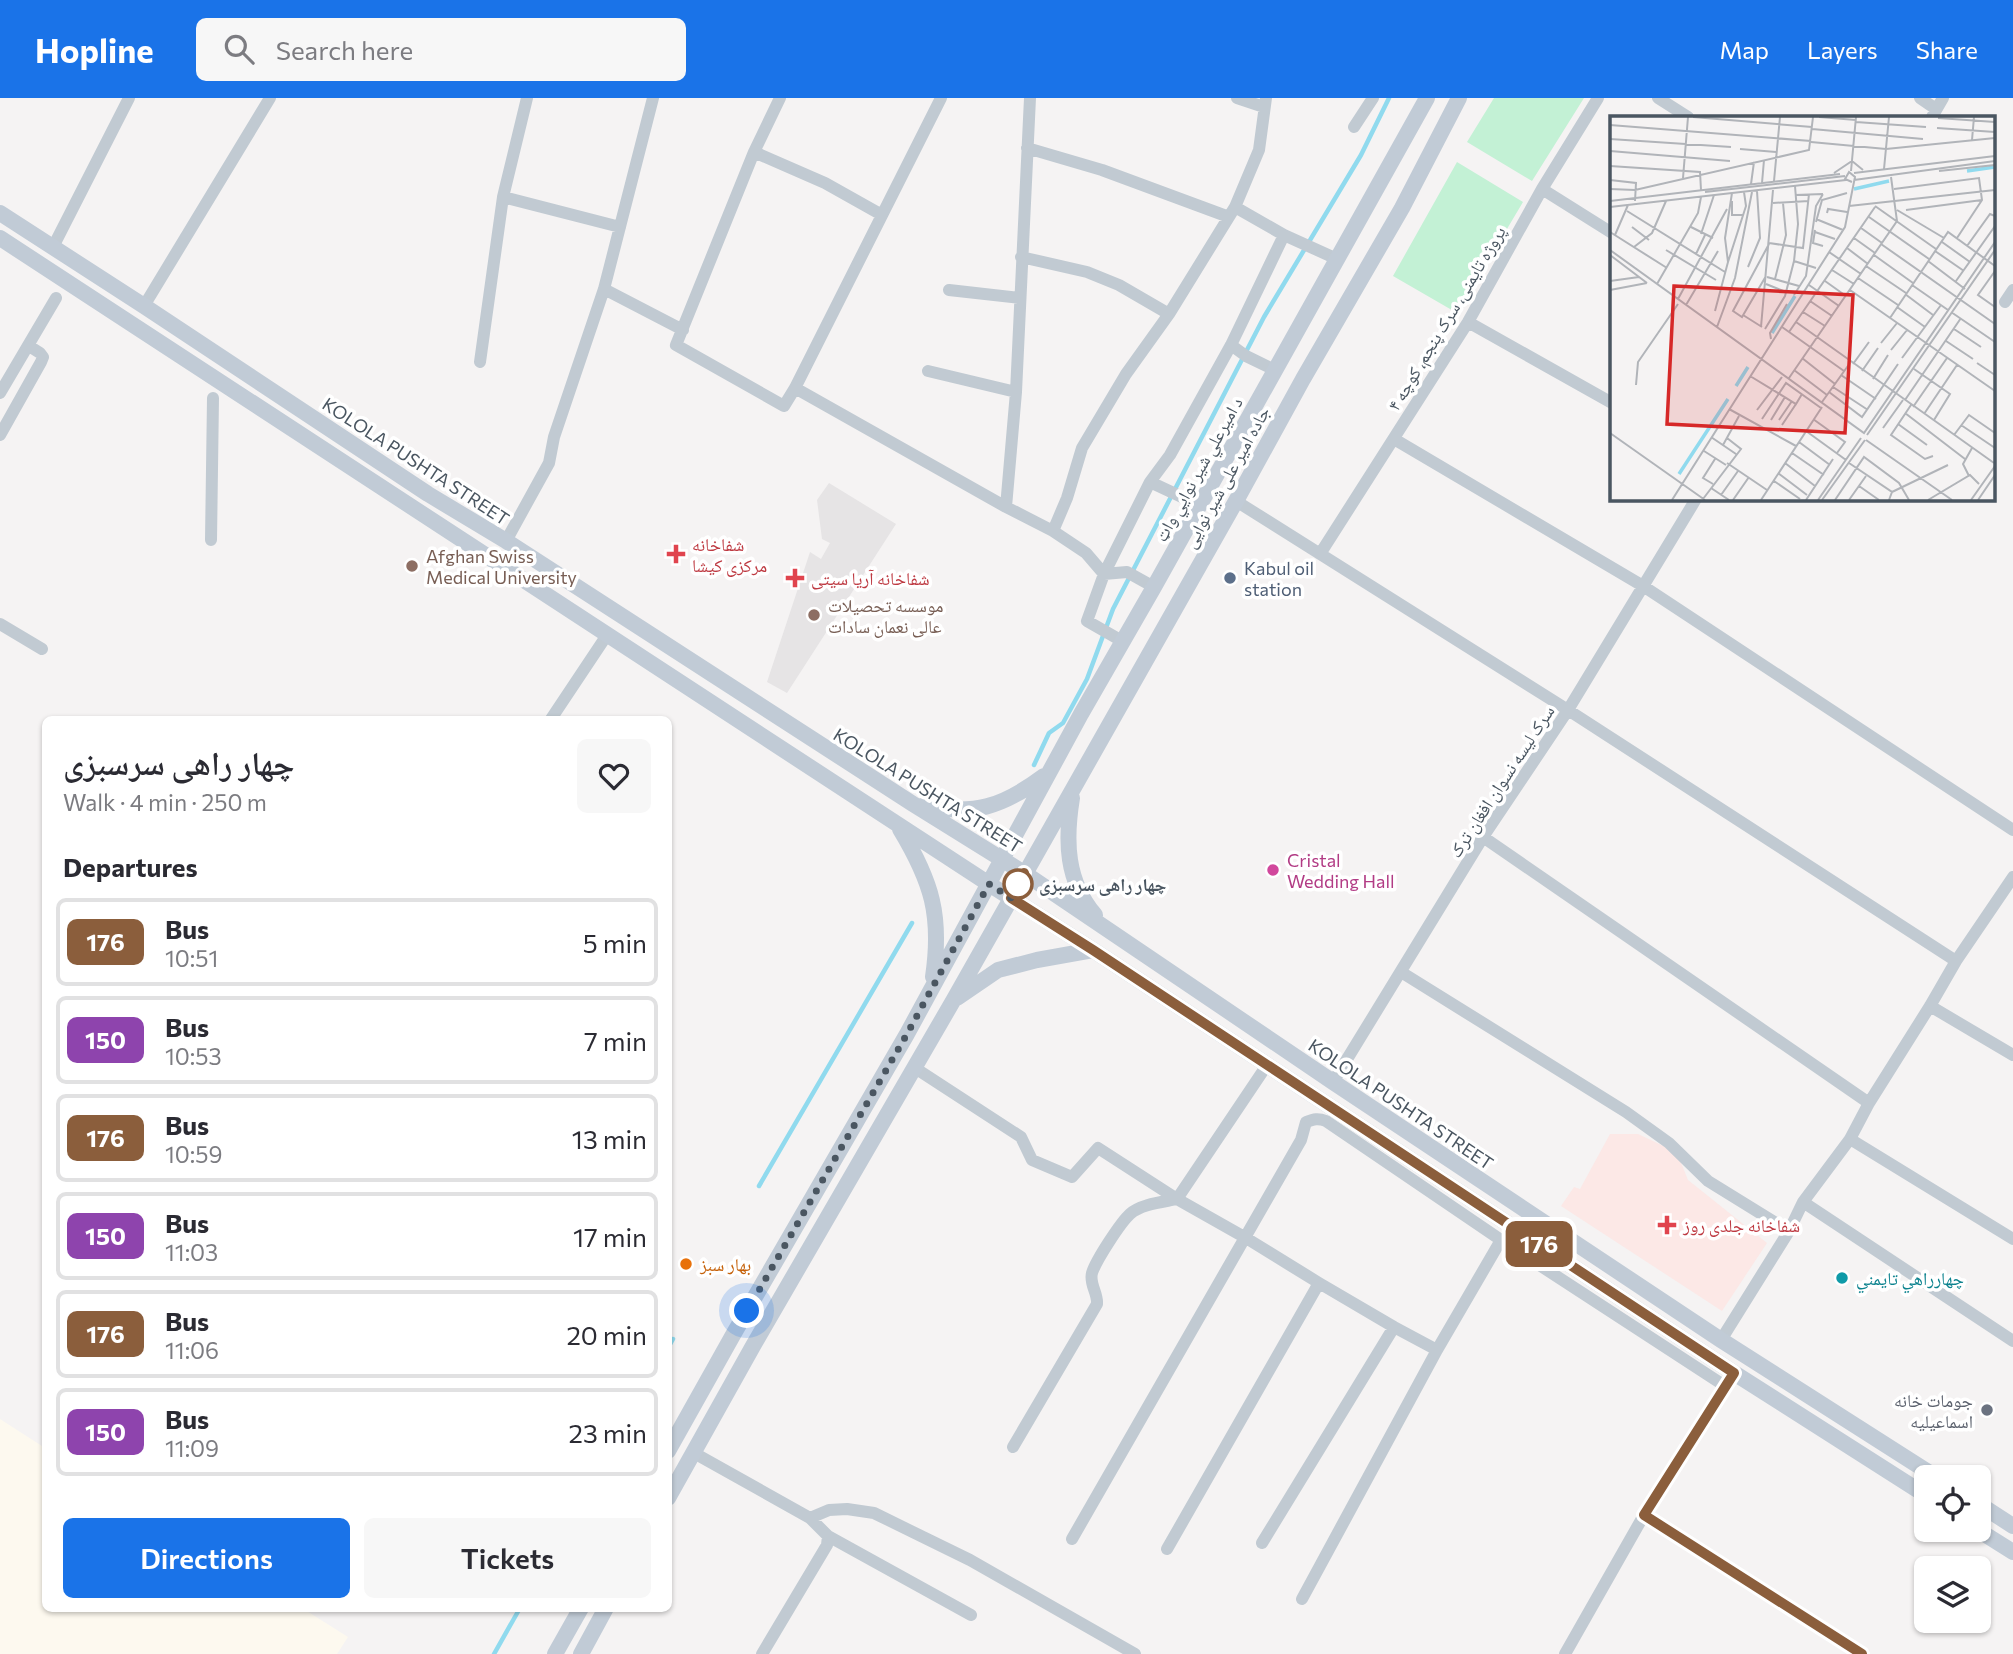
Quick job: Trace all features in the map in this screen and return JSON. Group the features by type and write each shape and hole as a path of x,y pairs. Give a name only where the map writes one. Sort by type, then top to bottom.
{"main road":[{"name":"د امیرعلي شیر نوايي واټ","path":"672,1444 931,990 1049,772 1427,98"},
{"name":"جاده امیر علی شیر نوایی","path":"672,1491 953,1002 1402,208 1459,98"},
{"name":"KOLOLA PUSHTA STREET","path":"0,213 429,494 1024,873 1721,1340 1917,1465"},
{"path":"0,238 1093,950 1730,1380 1914,1488"},
{"path":"913,804 951,811 995,806 1024,791 1049,772"},
{"path":"1074,785 1067,825 1069,863 1083,900 1106,928"},
{"path":"897,824 919,860 936,914 937,949 931,990"},
{"path":"953,1002 998,970 1093,950"},
{"path":"1991,1512 2013,1526"},
{"path":"1991,1538 2013,1552"},
{"path":"555,1654 579,1612"},
{"path":"581,1654 604,1612"}],"street":[{"path":"53,247 129,98"},
{"path":"144,306 270,98"},
{"path":"480,362 503,197 527,98"},
{"path":"506,541 549,463 554,437 604,289 653,98"},
{"path":"780,98 754,152 676,345 784,406 941,98"},
{"path":"1006,508 1016,392 1030,98"},
{"path":"1053,531 1067,498 1082,448 1126,374 1170,314 1232,212 1259,150 1265,103 1237,98"},
{"path":"1354,127 1373,98"},
{"name":"پروژه تایمنی، سرک پنجم، کوچه ۴","path":"1320,554 1468,323 1542,189 1598,98"},
{"path":"1658,98 1686,116"},
{"path":"1920,98 1937,108"},
{"path":"1027,148 1232,212 1337,259"},
{"path":"754,152 825,183 882,215"},
{"path":"1542,189 1610,232"},
{"path":"503,197 620,226"},
{"path":"1122,641 1092,624 1104,574 1150,482 1170,455 1231,345 1284,236"},
{"path":"1021,257 1098,276 1170,314"},
{"path":"604,289 683,330"},
{"path":"949,290 1020,298"},
{"path":"2005,302 2013,290"},
{"path":"0,393 56,298"},
{"path":"1468,323 1610,402"},
{"path":"1231,345 1246,356 1275,370"},
{"path":"0,435 43,357 29,346"},
{"path":"928,371 1016,392"},
{"path":"795,388 1006,508 1053,531 1086,553 1104,574"},
{"path":"211,540 213,398"},
{"path":"1394,439 1643,586 2013,830"},
{"path":"1150,482 1199,505"},
{"name":"سرک لیسه نسوان افغان‌ ترک","path":"1334,1082 1483,837 1568,710 1695,500"},
{"path":"1236,501 1568,710 1956,961"},
{"path":"1104,574 1127,572 1154,587"},
{"path":"0,624 42,649"},
{"path":"553,716 607,635"},
{"path":"1483,837 1869,1103"},
{"path":"1721,1340 1789,1231 1803,1202 1850,1139 1956,961 2013,877"},
{"path":"1401,972 1626,1112 1670,1143 1708,1181 1789,1231"},
{"path":"1930,1006 2013,1055"},
{"path":"1013,1447 1097,1304 1098,1297 1091,1274 1113,1237 1131,1213 1177,1199 1267,1065"},
{"path":"915,1068 1021,1137 1032,1160 1072,1177 1098,1148 1177,1199 1437,1350"},
{"path":"1072,1539 1301,1140 1306,1122 1319,1118 1501,1240 1730,1380 1644,1515 1567,1653"},
{"path":"1850,1139 2013,1238"},
{"path":"1803,1202 2013,1341"},
{"path":"1302,1599 1437,1350 1501,1240"},
{"path":"1167,1549 1318,1283"},
{"path":"1262,1543 1394,1327"},
{"path":"694,1453 810,1517 828,1536 971,1615"},
{"path":"810,1517 829,1510 847,1509 874,1513 970,1560 1135,1654"},
{"path":"1644,1515 1862,1654"},
{"path":"764,1653 827,1545 828,1536"}],"shaded area":[{"name":"موسسه تحصیلات عالی نعمان سادات","path":"829,483 896,524 787,693 767,682 810,552 821,559 830,543 822,539 817,500"},
{"name":"شفاخانه جلدی روز","path":"1610,1134 1638,1134 1670,1149 1680,1160 1688,1180 1767,1243 1722,1311 1561,1206 1574,1187 1580,1189"},
{"path":"0,1419 42,1446 42,1612 308,1612 348,1637 337,1654 0,1654"}],"green space":[{"path":"1494,98 1584,98 1532,181 1467,142"},
{"path":"1457,162 1523,202 1457,313 1393,276"}],"waterway":[{"path":"1034,765 1049,733 1063,723 1087,679 1113,609 1264,317 1361,155 1389,98"},
{"path":"759,1186 912,923"},
{"path":"494,1654 518,1612"}],"bus line":[{"name":"176","path":"1024,873 1011,898 1734,1373 1644,1515 1862,1654"}],"place":[{"name":"شفاخانه مرکزی کیشا","path":"676,554"},
{"name":"Afghan Swiss Medical University","path":"412,566"},
{"name":"شفاخانه آریا سیتی","path":"795,578"},
{"name":"Kabul oil station","path":"1230,578"},
{"name":"موسسه تحصیلات عالی نعمان سادات","path":"814,615"},
{"name":"Cristal Wedding Hall","path":"1273,870"},
{"name":"چهار راهی سرسبزی","path":"1018,884"},
{"name":"شفاخانه جلدی روز","path":"1667,1225"},
{"name":"بهار سبز","path":"686,1264"},
{"name":"چهارراهي تايمني","path":"1842,1278"},
{"name":"جومات خانه اسماعيليه","path":"1987,1410"}],"route":[{"path":"747,1311 907,1034 989,884 1011,898 1018,884"}]}
